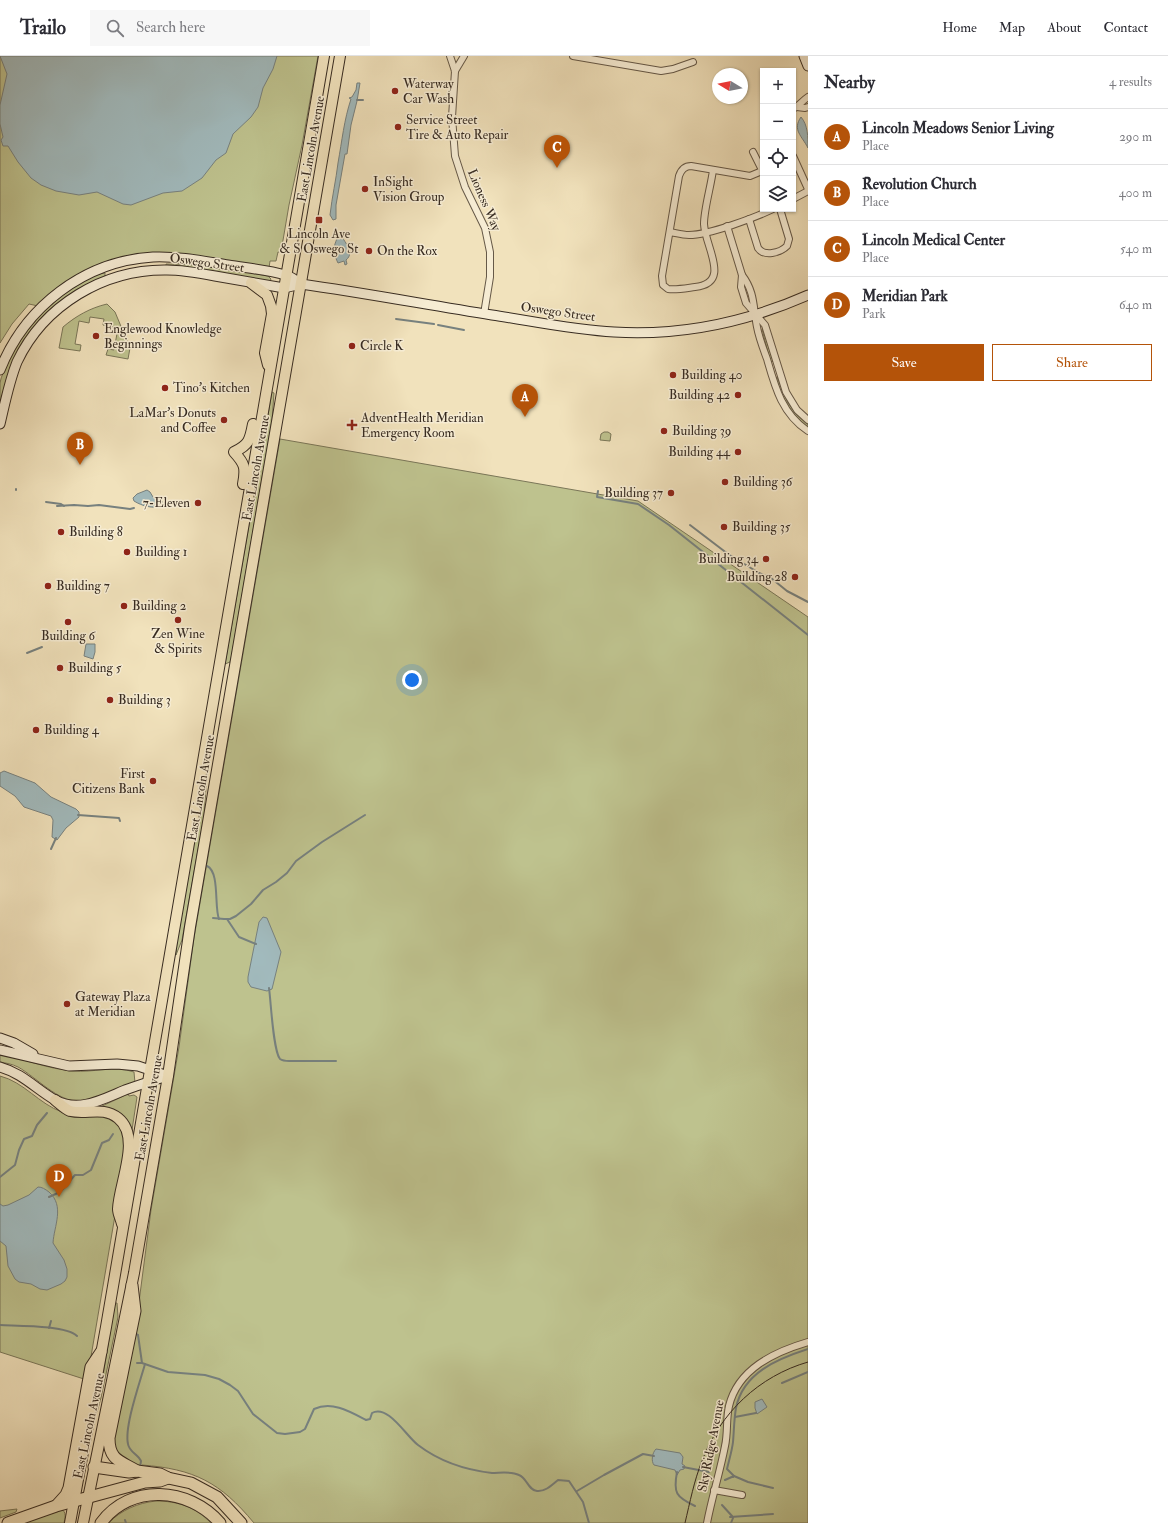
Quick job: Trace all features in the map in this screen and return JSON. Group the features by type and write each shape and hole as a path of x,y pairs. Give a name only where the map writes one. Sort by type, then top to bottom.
{"highway":[{"path":"132,1285 135,1311 109,1438 110,1447 116,1459 123,1465 137,1471"},
{"path":"56,1506 66,1495 69,1488 91,1367 101,1352"},
{"path":"94,1467 129,1472 137,1471 160,1474 168,1478 191,1483 209,1492 222,1501 241,1523"},
{"path":"8,1523 56,1506 88,1497 145,1482 168,1478"},
{"path":"101,1523 110,1513 125,1503 140,1497 160,1494 174,1495 193,1502 208,1511 220,1523"}],"main road":[{"name":"East Lincoln Avenue","path":"70,1523 123,1226 324,56"},
{"name":"East Lincoln Avenue","path":"83,1523 132,1285 168,1076 188,941 340,56"},
{"path":"804,56 808,66"},
{"name":"Oswego Street","path":"0,370 20,332 42,306 72,283 87,274 104,267 137,259 172,257 192,259 286,275 301,284 574,328 633,333 699,328 727,322 780,307 808,295"},
{"name":"Oswego Street","path":"0,424 12,376 27,346 37,331 52,314 85,290 113,278 152,270 181,271 284,288 301,284"},
{"path":"251,282 266,295 271,306 272,314 265,353 269,372"},
{"path":"239,546 236,528 245,472 244,464 234,452 244,447 250,441 256,407 265,398"},
{"path":"0,1038 19,1046 39,1058"},
{"path":"0,1050 69,1066 117,1064 138,1066 168,1076"},
{"path":"0,1068 13,1072 56,1100 68,1110 98,1111 109,1113 119,1118 126,1128 129,1143 118,1210 123,1226"},
{"path":"0,1071 13,1072"},
{"path":"56,1100 70,1105 90,1104 168,1076"}],"street":[{"name":"Lioness Way","path":"450,56 455,71 452,117 455,156 465,187 485,228 490,252 490,277 484,314"},
{"name":"Lioness Way","path":"455,71 464,56"},
{"path":"573,56 661,71 673,69 693,62"},
{"path":"796,107 801,101 808,97"},
{"path":"796,108 808,107"},
{"path":"753,152 760,166"},
{"path":"796,163 808,190 796,197"},
{"path":"713,170 705,219 705,232 715,268 714,278 709,284 704,286 673,289 665,287 662,281 681,171 691,166 750,176 760,173"},
{"path":"670,232 689,235 705,232 749,219 766,212"},
{"path":"749,219 760,252 767,254 782,250 787,246 789,241 781,212"},
{"path":"727,226 742,275 741,287 746,303 765,325 788,396 797,410 808,420"},
{"path":"755,315 759,334 780,400 791,417 808,431"},
{"name":"Sky Ridge Avenue","path":"707,1523 725,1445 729,1406 739,1383 749,1371 764,1361 781,1352 808,1342"},
{"path":"714,1490 742,1496"}],"green space":[{"path":"0,56 318,56 281,252 278,252 276,261 270,261 269,268 171,253 73,278 57,289 38,306 29,304 12,324 0,343"},
{"path":"166,264 217,268 268,276 271,279 270,281 166,266"},
{"path":"105,273 105,276 67,297 9,373 0,404 0,383 2,375 14,351 36,320 53,303 77,285 89,278"},
{"path":"107,304 115,312 130,348 128,359 106,355 108,349 114,350 118,328 103,325 104,319 90,317 89,323 79,321 75,344 81,345 80,351 59,348 63,327 84,313"},
{"path":"762,329 773,361 772,362 770,361"},
{"path":"777,377 788,403 797,415 808,425 808,428 787,406 775,378"},
{"path":"272,392 274,393 272,420 231,659 230,662 225,664"},
{"path":"604,432 611,434 610,441 600,440 601,434"},
{"path":"280,439 638,501 808,617 808,1523 254,1523 229,1497 205,1480 177,1470 142,1465 141,1467 118,1456 119,1453 116,1450 113,1441 139,1302 151,1210 179,1047 194,938"},
{"path":"208,761 204,816 182,940 176,955 177,940"},
{"path":"0,1054 64,1070 126,1070 134,1072 135,1083 94,1099 79,1101 71,1100 63,1098 18,1067 0,1062"},
{"path":"0,1076 17,1083 46,1104 62,1112 101,1115 111,1119 121,1125 127,1145 87,1380 0,1352"},
{"path":"128,1094 129,1096 134,1095 137,1097 132,1130 100,1107"},
{"path":"115,1303 117,1303 118,1317 97,1412"},
{"path":"156,1501 172,1502 186,1506 205,1517 211,1523 108,1523 119,1514 130,1508 142,1503"},
{"path":"17,1509 16,1512 0,1518 0,1511"},
{"path":"61,1509 65,1513 64,1523 18,1523"}],"water":[{"path":"0,56 277,56 273,69 263,88 258,107 251,117 233,134 226,153 216,160 202,178 182,191 163,193 131,205 123,204 97,192 79,195 56,191 41,185 31,178 18,162 8,146 3,146 1,140 3,137 0,124 0,105 7,74"},
{"path":"357,83 360,83 357,101 351,125 347,154 345,154 336,205 336,219 333,220 330,215 343,131 351,99 349,98 352,97 356,90"},
{"path":"801,117 808,135 808,148 799,133 797,126"},
{"path":"340,233 348,246 350,254 346,260 347,264 345,265 344,261 338,263 334,249 338,234"},
{"path":"147,490 153,497 162,501 162,506 148,506 134,501 133,498 137,494"},
{"path":"86,644 95,644 93,659 84,656"},
{"path":"4,771 35,783 51,797 76,809 79,812 79,817 66,828 57,840 52,837 53,820 51,816 24,807 15,796 0,786 0,773"},
{"path":"263,917 267,918 281,952 272,989 267,991 251,987 248,982 259,922"},
{"path":"38,1187 44,1188 49,1192 57,1203 58,1210 53,1243 64,1260 67,1269 67,1277 65,1281 47,1290 40,1289 31,1284 19,1282 15,1279 8,1266 6,1246 0,1241 0,1204 3,1206 8,1205 29,1195"},
{"path":"762,1399 767,1407 757,1414 755,1402"},
{"path":"656,1449 680,1453 683,1457 682,1464 685,1466 684,1469 680,1470 677,1475 675,1470 654,1465 652,1457"}],"waterway":[{"path":"357,100 363,100"},
{"path":"396,319 434,324"},
{"path":"438,325 464,330"},
{"path":"598,491 597,497 638,504 669,525 808,635"},
{"path":"46,502 61,504 64,506"},
{"path":"57,506 99,505 130,509 134,508"},
{"path":"690,525 728,554 759,573 771,578 787,591 808,602"},
{"path":"27,653 42,647"},
{"path":"78,815 119,818 120,821"},
{"path":"213,918 230,919 236,916 251,904 263,890 287,873 296,861 322,842 365,815"},
{"path":"51,849 56,838"},
{"path":"207,866 214,875 219,919"},
{"path":"227,919 239,937 256,944"},
{"path":"269,988 274,1036 280,1059 283,1061 336,1061"},
{"path":"0,1177 15,1165 24,1139 32,1136 37,1125 47,1113"},
{"path":"49,1197 60,1192 75,1175 83,1175 91,1170 102,1143 109,1140 113,1134"},
{"path":"49,1328 51,1321"},
{"path":"0,1325 52,1328 71,1332 77,1336"},
{"path":"134,1333 138,1335 142,1363"},
{"path":"733,1477 734,1476 727,1469 733,1445 736,1408 746,1385 763,1369 773,1363 808,1349"},
{"path":"137,1363 142,1363 168,1372 205,1375 219,1379 238,1391 253,1414 277,1433 285,1434 300,1432 305,1429 314,1409 321,1407 327,1406 340,1408 366,1420 370,1419 372,1413 378,1411 384,1413 396,1422 413,1441 426,1451 453,1464 482,1472 516,1474 522,1477 534,1490 537,1491 546,1489 558,1480 569,1481 583,1502 589,1523"},
{"path":"140,1467 141,1461 129,1447 127,1436 130,1416 145,1364"},
{"path":"782,1383 808,1372"},
{"path":"735,1417 756,1413"},
{"path":"577,1491 643,1454 654,1456"},
{"path":"683,1467 709,1472"},
{"path":"677,1472 675,1485 677,1494 695,1506"},
{"path":"725,1480 734,1476 748,1482 773,1488"},
{"path":"722,1505 732,1516 733,1518 731,1523"},
{"path":"730,1517 773,1514"}],"tram line":[{"path":"685,1523 699,1469 719,1427 743,1399 758,1387 790,1368 808,1362"}],"place":[{"name":"Waterway Car Wash","path":"395,91"},
{"name":"Service Street Tire & Auto Repair","path":"398,127"},
{"name":"Lincoln Medical Center","path":"557,168"},
{"name":"InSight Vision Group","path":"365,189"},
{"name":"Lincoln Ave & S Oswego St","path":"319,220"},
{"name":"On the Rox","path":"369,251"},
{"name":"Englewood Knowledge Beginnings","path":"96,336"},
{"name":"Circle K","path":"352,346"},
{"name":"Building 40","path":"673,375"},
{"name":"Tino's Kitchen","path":"165,388"},
{"name":"Building 42","path":"738,395"},
{"name":"Lincoln Meadows Senior Living","path":"525,417"},
{"name":"LaMar's Donuts and Coffee","path":"224,420"},
{"name":"AdventHealth Meridian Emergency Room","path":"352,425"},
{"name":"Building 39","path":"664,431"},
{"name":"Building 44","path":"738,452"},
{"name":"Revolution Church","path":"80,465"},
{"name":"Building 36","path":"725,482"},
{"name":"Building 37","path":"671,493"},
{"name":"7-Eleven","path":"198,503"},
{"name":"Building 35","path":"724,527"},
{"name":"Building 8","path":"61,532"},
{"name":"Building 1","path":"127,552"},
{"name":"Building 34","path":"766,559"},
{"name":"Building 28","path":"795,577"},
{"name":"Building 7","path":"48,586"},
{"name":"Building 2","path":"124,606"},
{"name":"Zen Wine & Spirits","path":"178,620"},
{"name":"Building 6","path":"68,622"},
{"name":"Building 5","path":"60,668"},
{"name":"Building 3","path":"110,700"},
{"name":"Building 4","path":"36,730"},
{"name":"First Citizens Bank","path":"153,781"},
{"name":"Gateway Plaza at Meridian","path":"67,1004"},
{"name":"Meridian Park","path":"59,1197"}]}
